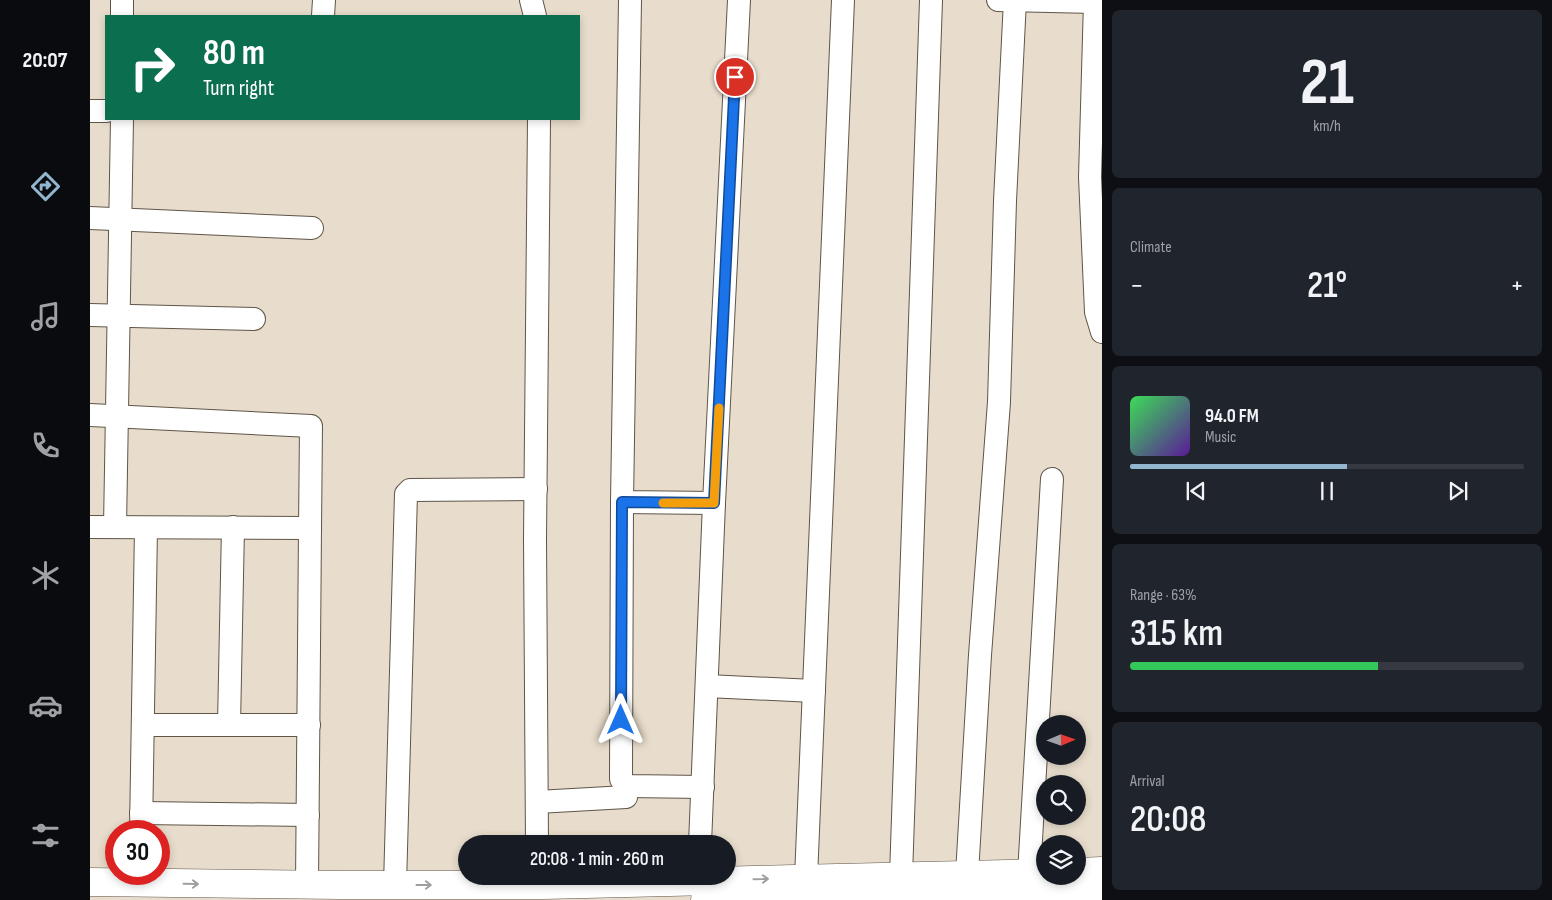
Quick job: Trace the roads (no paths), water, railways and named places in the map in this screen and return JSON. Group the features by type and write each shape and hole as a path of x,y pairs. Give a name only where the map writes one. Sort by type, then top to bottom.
{"street":[{"path":"122,0 122,15"},
{"path":"323,15 324,0"},
{"path":"531,0 535,15"},
{"path":"537,802 626,797 624,784 621,779 622,502 630,0"},
{"path":"700,835 714,503 739,0"},
{"path":"806,878 843,0"},
{"path":"902,876 931,0"},
{"path":"998,0 1098,2 1090,177 1096,312 1102,332"},
{"path":"971,889 980,656 999,402 1005,201 1015,0"},
{"path":"90,111 105,111"},
{"path":"115,528 122,120"},
{"path":"538,835 536,489 540,120"},
{"path":"90,218 312,228"},
{"path":"90,315 254,319"},
{"path":"90,415 311,426 308,885"},
{"path":"1034,881 1052,479"},
{"path":"394,885 406,494 410,490 536,489"},
{"path":"622,502 714,503"},
{"path":"90,527 310,528"},
{"path":"229,725 233,527"},
{"path":"141,820 146,528"},
{"path":"707,686 814,690"},
{"path":"143,725 309,725"},
{"path":"624,784 628,786 703,787"},
{"path":"170,821 308,815"},
{"path":"1086,872 1102,871"},
{"path":"712,889 806,878 902,876 971,889"},
{"path":"90,882 140,886 308,885 341,893 394,885 712,889 860,899 1034,881 1102,893"}]}
